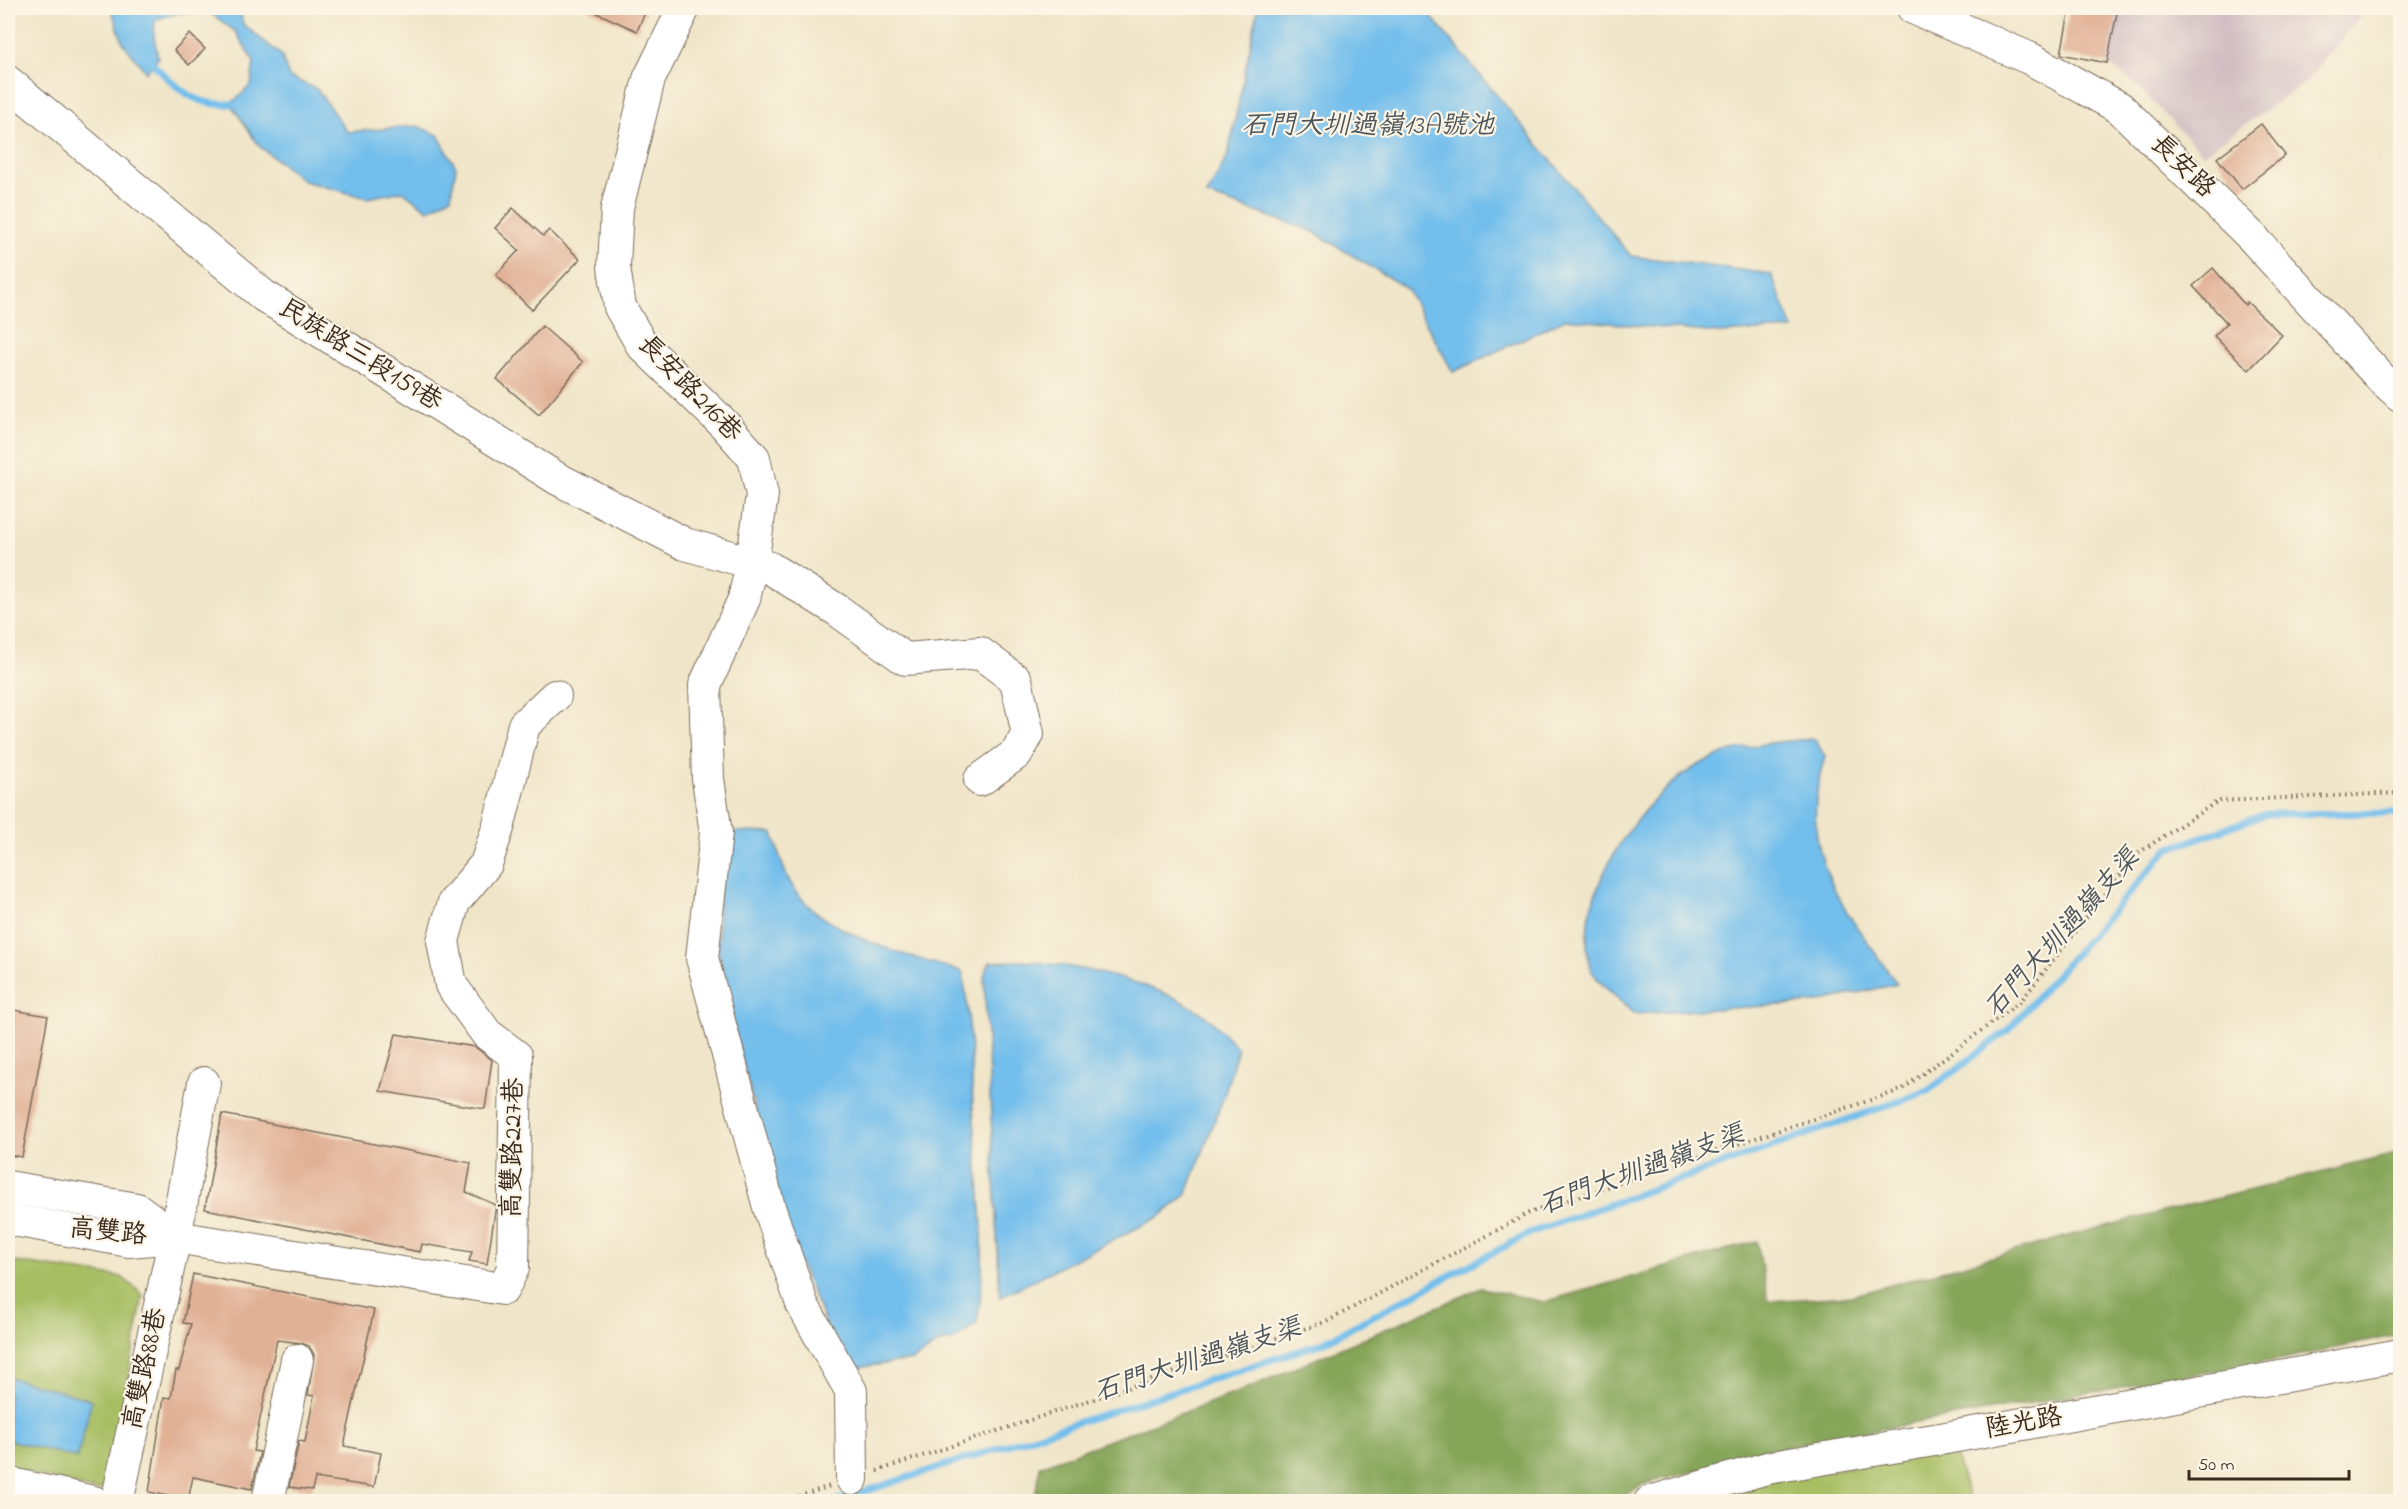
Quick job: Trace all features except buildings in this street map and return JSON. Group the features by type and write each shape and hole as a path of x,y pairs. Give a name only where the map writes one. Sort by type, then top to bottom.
{"street":[{"name":"長安路216巷","path":"684,8 649,79 618,208 614,267 620,307 642,345 724,424 754,458 762,495 752,564 744,599 705,685 708,779 716,833 702,958 769,1207 798,1293 851,1391 852,1479"},
{"name":"長安路","path":"1913,8 2031,59 2120,108 2252,236 2381,378 2400,395"},
{"name":"民族路三段159巷","path":"8,82 264,296 558,480 684,544 770,568 837,610 905,658 980,653 1016,680 1028,734 1016,754 980,780"},
{"name":"高雙路227巷","path":"175,1237 503,1289 513,1268 516,1056 487,1034 451,985 443,940 454,902 486,864 498,828 525,725 555,696"},
{"name":"高雙路88巷","path":"117,1502 175,1237 204,1083"},
{"name":"高雙路","path":"8,1187 137,1209 175,1237"},
{"name":"高雙路","path":"8,1220 129,1241 175,1237"},
{"name":"陸光路","path":"1653,1501 1767,1468 1946,1438 2400,1355"},
{"path":"268,1502 297,1360"},
{"path":"18,1490 94,1502"}],"path":[{"path":"782,1502 1328,1321 1529,1214 1901,1090 2020,1002 2138,853 2218,801 2400,793"}],"shaded area":[{"path":"2118,8 2366,9 2305,83 2203,154 2135,84 2107,63"}],"green space":[{"path":"2400,1153 2400,1335 2282,1359 1807,1442 1644,1484 1615,1501 1034,1502 1040,1466 1241,1391 1481,1288 1544,1302 1757,1241 1768,1301 1851,1296 2090,1230"},
{"path":"8,1261 122,1277 143,1295 109,1486 96,1491 8,1467"},
{"path":"1954,1450 1970,1501 1680,1502 1765,1481"}],"water":[{"path":"111,8 239,8 243,24 281,55 289,77 317,89 347,132 417,126 438,135 456,167 451,197 428,210 403,191 367,198 304,181 259,146 231,104 251,85 254,62 236,32 209,12 178,13 155,20 154,36 158,58 146,72 123,43"},
{"name":"石門大圳過嶺13A號池","path":"1258,8 1424,8 1631,256 1771,274 1793,329 1719,333 1565,319 1453,372 1406,288 1312,231 1207,195 1228,155"},
{"path":"1815,739 1825,757 1817,792 1815,823 1820,852 1843,905 1897,984 1813,1003 1635,1014 1593,974 1587,941 1591,911 1601,880 1616,850 1635,822 1657,797 1680,777 1704,762 1744,748"},
{"path":"719,831 773,833 782,864 792,886 811,908 829,921 872,943 962,971 969,1022 981,1216 982,1269 977,1323 952,1342 941,1342 913,1360 855,1368 838,1352 790,1241 730,1014 718,949"},
{"path":"1021,961 1093,971 1145,986 1191,1007 1209,1019 1238,1048 1223,1099 1186,1195 1159,1217 1000,1297 984,976 990,962"},
{"path":"8,1377 92,1400 77,1458 8,1440"}],"waterway":[{"path":"153,64 170,81 197,99 218,104 231,104"},
{"name":"石門大圳過嶺支渠","path":"832,1502 1320,1344 1532,1232 1928,1091 2008,1030 2168,849 2266,814 2400,813"}]}
